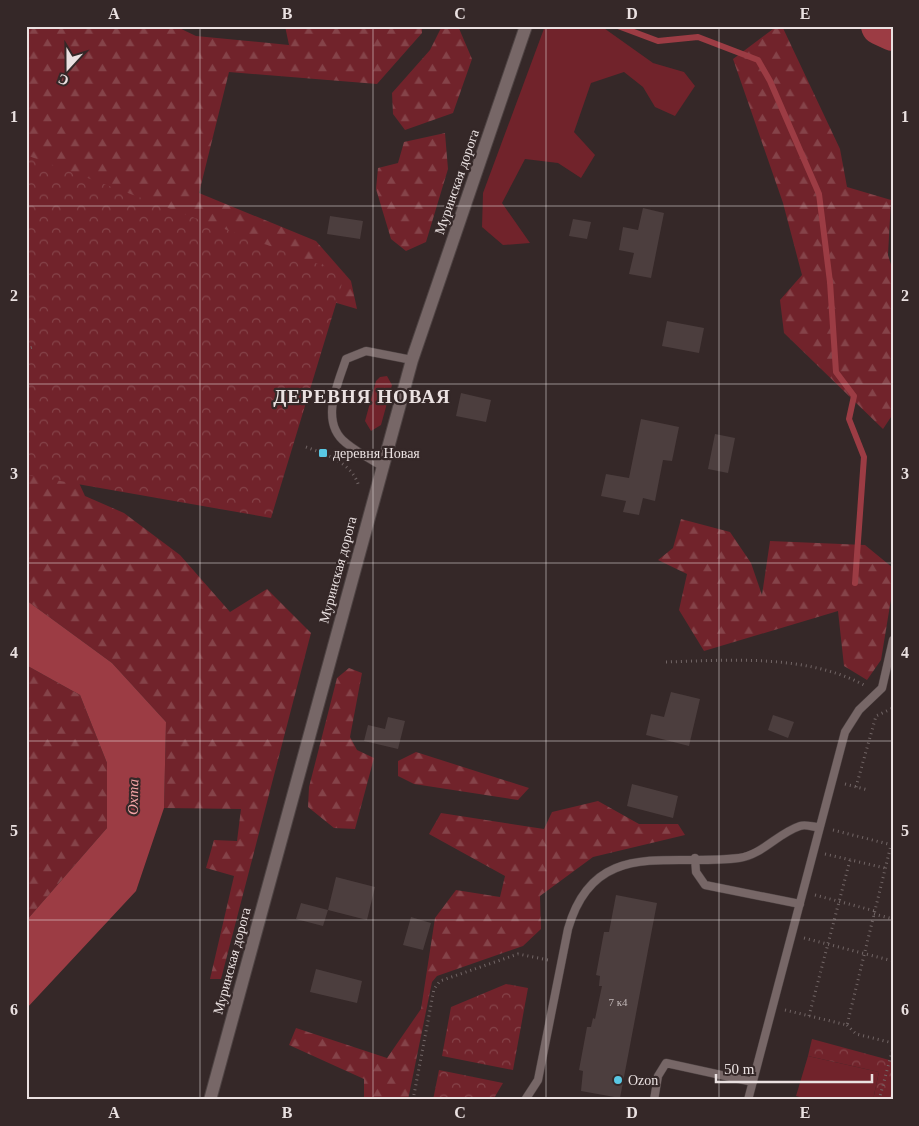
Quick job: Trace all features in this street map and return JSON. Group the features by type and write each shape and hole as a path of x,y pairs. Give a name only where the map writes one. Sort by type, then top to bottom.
{"street":[{"name":"Муринская дорога","path":"210,1100 412,360 526,26"}],"lane":[{"path":"382,466 344,442 336,430 332,418 332,403 346,359 366,351 412,360"},
{"path":"748,1100 800,904 818,827 851,720 858,710 875,697 882,688 893,640"},
{"path":"525,1100 538,1080 574,908 585,889 601,876 620,867 638,862 695,858 741,858 762,849 801,825 818,827"},
{"path":"695,858 696,872 705,885 800,904"},
{"path":"654,1100 658,1076 666,1063 753,1082"}],"path":[{"path":"26,348 33,347"},
{"path":"306,447 337,459 354,475 360,491"},
{"path":"666,662 774,662 830,671 868,688 875,697"},
{"path":"856,787 876,716 893,708"},
{"path":"832,781 868,790"},
{"path":"818,827 892,845 847,1025"},
{"path":"813,851 886,868"},
{"path":"809,1016 850,860"},
{"path":"803,892 839,901 893,919"},
{"path":"792,935 893,961"},
{"path":"413,1100 434,989 440,981 518,954 561,963"},
{"path":"773,1007 847,1025 856,1034 893,1043"},
{"path":"879,1100 893,1048"}],"green space":[{"path":"26,26 175,26 196,36 289,45 285,26 422,26 422,33 377,84 229,72 199,193 316,241 351,281 357,309 212,266 26,322"},
{"path":"442,26 458,26 472,59 453,113 405,130 393,114 392,93 430,50"},
{"path":"545,26 601,26 653,63 684,72 695,86 675,116 655,107 643,87 624,72 591,83 574,132 595,155 581,178 558,163 525,159 502,203 530,243 503,245 482,227 483,193"},
{"path":"777,26 782,26 840,149 847,187 891,200 888,255 893,271 893,414 883,429 784,333 780,300 802,275 783,203 733,59"},
{"path":"445,133 448,169 426,242 406,251 391,239 376,189 378,168 398,163 404,142"},
{"path":"26,155 345,274 271,518 26,475"},
{"path":"387,376 392,385 381,425 371,431 365,421 376,381 380,377"},
{"path":"26,406 69,461 85,496 124,513 180,555 230,612 267,589 311,633 221,979 210,979 234,876 206,868 214,840 237,841 241,809 164,808 166,722 112,663 26,600"},
{"path":"681,519 730,532 751,563 762,595 770,541 865,545 893,568 893,587 881,660 867,680 844,666 838,611 704,651 679,610 687,574 658,560 673,548"},
{"path":"26,665 80,695 107,763 107,828 26,921"},
{"path":"349,668 362,673 350,737 357,750 374,758 355,829 334,828 308,807 309,787 337,678"},
{"path":"416,752 529,788 518,800 414,784 398,776 398,761"},
{"path":"598,801 639,824 678,824 685,835 593,857 540,896 541,929 523,946 437,976 432,982 408,1100 364,1100 364,1079 289,1045 296,1028 387,1058 421,1009 435,918 456,890 500,897 505,876 429,834 441,813 544,829 552,812"},
{"path":"506,984 528,988 513,1070 442,1056 451,1007"},
{"path":"812,1039 893,1061 893,1100 873,1100 879,1072 808,1056"},
{"path":"808,1056 879,1072 873,1100 810,1100 796,1096"},
{"path":"439,1070 503,1083 493,1100 433,1100"}],"water":[{"name":"Охта","path":"26,600 112,663 166,722 164,808 136,891 26,1009 26,921 107,828 107,763 80,695 26,665"}],"building":[{"path":"643,208 664,213 651,278 629,274 634,253 619,250 623,227 638,230"},
{"path":"330,216 363,221 360,239 327,234"},
{"path":"573,219 591,222 587,239 569,236"},
{"path":"667,321 704,328 699,353 662,346"},
{"path":"461,393 491,400 486,422 456,416"},
{"path":"641,419 679,427 672,461 663,460 655,501 643,498 639,515 623,512 626,501 601,496 606,474 629,478"},
{"path":"715,434 735,438 728,473 708,469"},
{"path":"671,692 700,699 689,746 646,735 651,714 664,717"},
{"path":"773,715 794,722 788,738 768,730"},
{"path":"388,717 405,721 398,749 364,741 368,725 385,729"},
{"path":"632,784 678,796 673,818 627,806"},
{"path":"336,877 375,887 367,920 328,910"},
{"path":"616,895 657,903 620,1098 581,1091 583,1071 579,1070 587,1027 591,1027 593,1018 595,1019 602,986 599,986 600,976 596,975 604,932 609,932"},
{"path":"301,903 328,910 323,926 296,919"},
{"path":"411,917 431,923 423,950 403,945"},
{"path":"316,969 362,981 357,1003 310,992"}],"waterway":[{"path":"618,26 658,41 698,37 758,60 770,81 819,194 830,282 836,372 854,396 849,419 864,457 855,583"},
{"path":"880,26 893,32"}],"place":[{"name":"деревня Новая","path":"323,453"},
{"name":"Ozon","path":"618,1080"}],"district":[{"name":"ДЕРЕВНЯ НОВАЯ","path":"362,396"}]}
